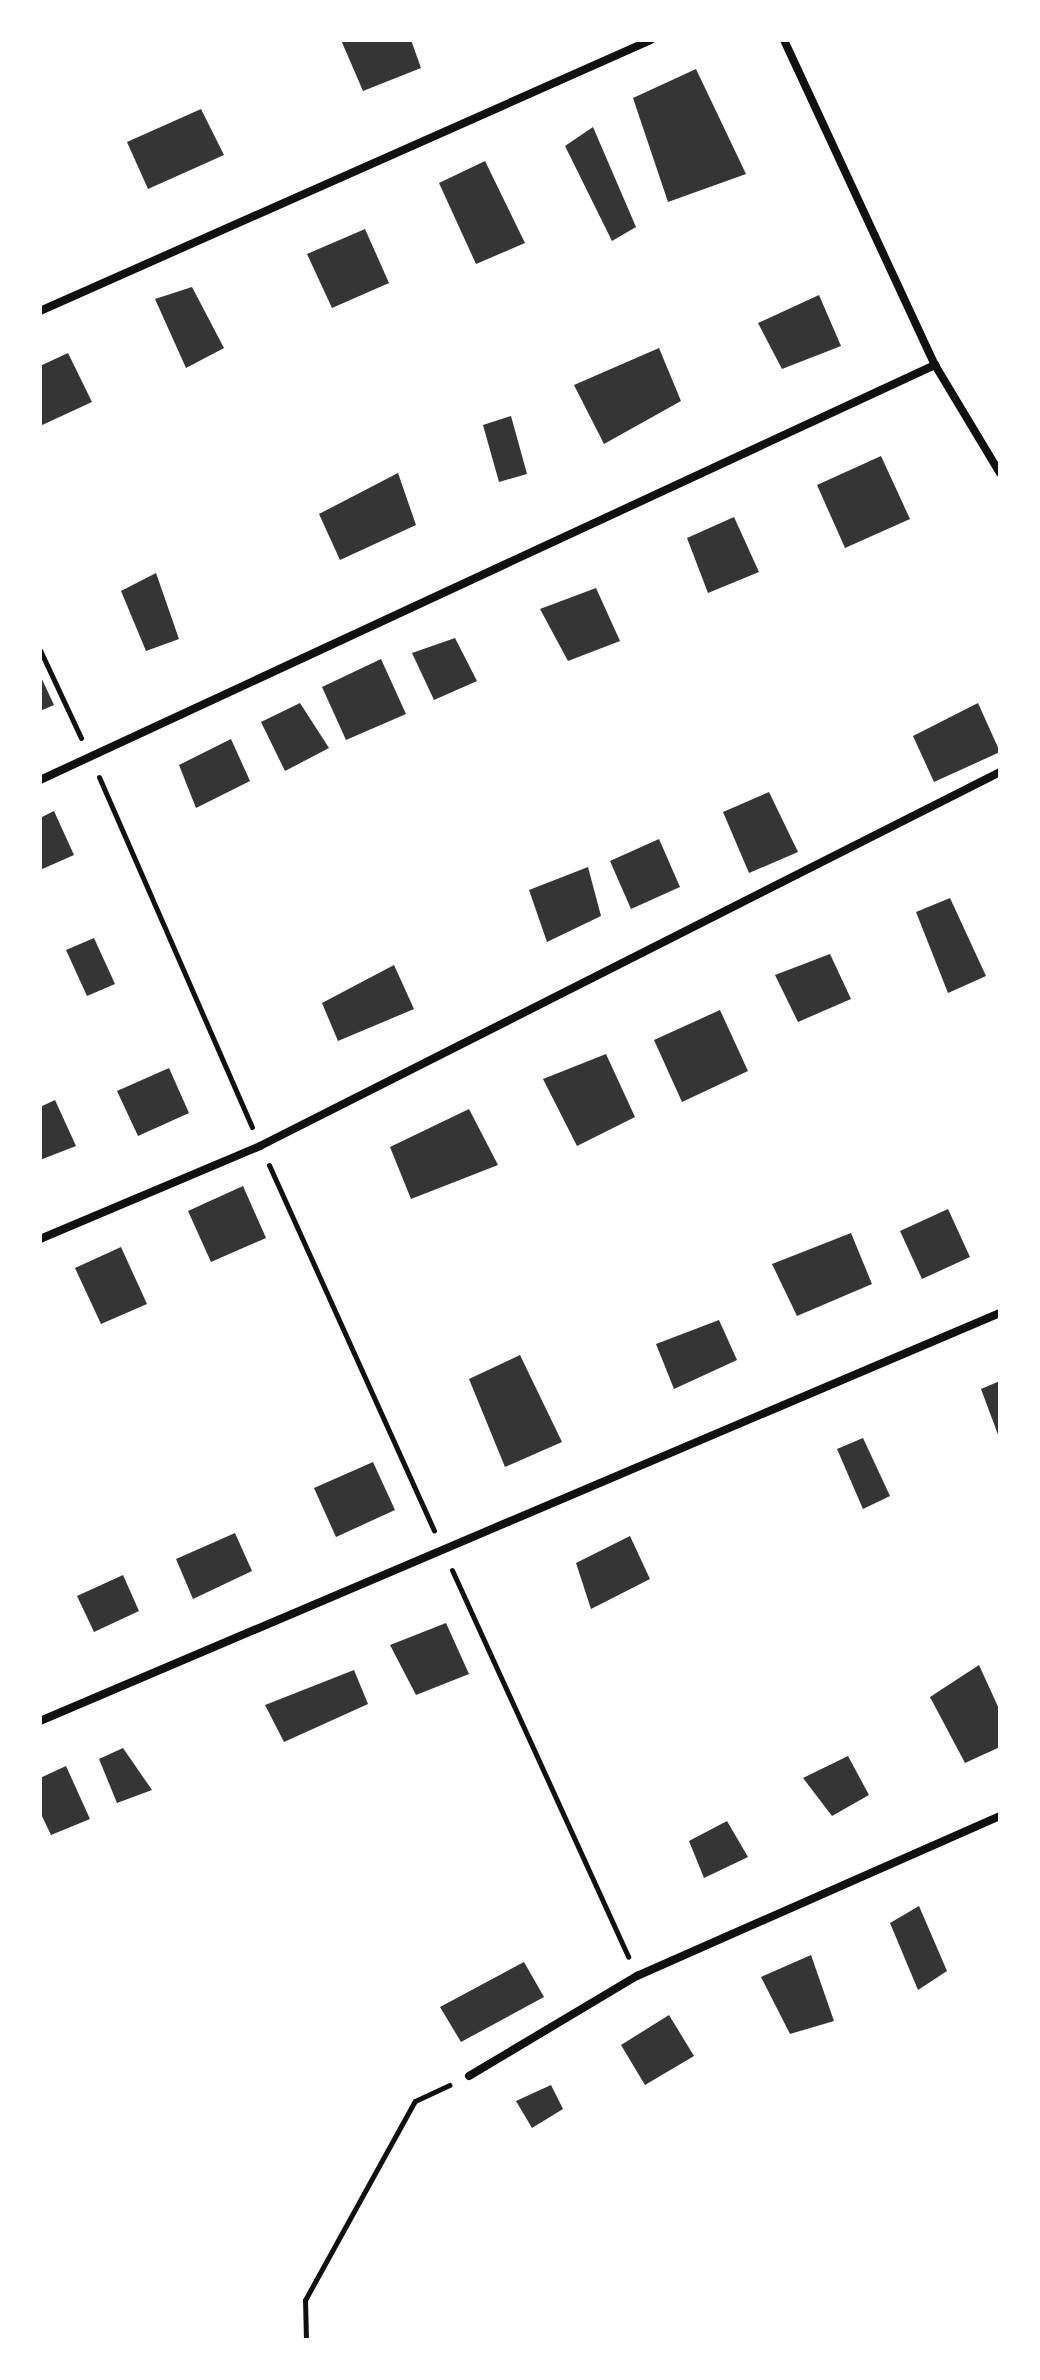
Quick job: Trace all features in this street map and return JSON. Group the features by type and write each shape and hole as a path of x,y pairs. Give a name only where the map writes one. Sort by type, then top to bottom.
{"street":[{"path":"40,311 651,40"},
{"path":"784,40 935,365 1000,473"},
{"path":"40,780 935,365"},
{"path":"40,1239 260,1146 1000,772"},
{"path":"40,1721 444,1552 1000,1313"},
{"path":"469,2076 637,1976 1000,1816"}],"path":[{"path":"40,650 91,758 260,1146 637,1976"},
{"path":"306,2340 305,2300 415,2101 469,2076"}],"building":[{"path":"341,40 411,40 421,68 363,91"},
{"path":"696,69 746,174 668,202 633,98"},
{"path":"201,109 224,155 148,189 127,142"},
{"path":"593,127 636,227 612,241 565,146"},
{"path":"485,161 525,243 476,264 439,183"},
{"path":"365,229 389,283 332,308 307,254"},
{"path":"192,287 224,348 186,368 155,299"},
{"path":"819,295 841,346 782,369 758,323"},
{"path":"659,348 681,401 604,444 574,385"},
{"path":"68,353 92,402 40,426 40,366"},
{"path":"511,416 527,474 499,482 483,425"},
{"path":"881,456 910,519 845,548 817,485"},
{"path":"398,473 416,525 340,560 319,514"},
{"path":"734,517 759,572 708,593 687,538"},
{"path":"156,573 179,639 146,651 121,591"},
{"path":"596,588 620,641 568,661 540,609"},
{"path":"455,638 477,681 434,700 412,653"},
{"path":"381,659 406,714 346,740 322,687"},
{"path":"40,675 54,705 40,711"},
{"path":"300,703 329,748 285,771 261,722"},
{"path":"978,703 1000,752 934,782 913,736"},
{"path":"231,739 250,781 196,808 179,765"},
{"path":"769,792 798,852 749,873 723,812"},
{"path":"54,811 74,855 40,870 40,818"},
{"path":"659,839 680,887 631,909 610,861"},
{"path":"588,867 601,916 547,942 529,890"},
{"path":"950,898 986,976 948,993 916,912"},
{"path":"94,938 115,984 87,996 66,950"},
{"path":"830,954 851,999 798,1022 775,975"},
{"path":"394,965 414,1009 338,1041 322,1003"},
{"path":"720,1010 748,1071 682,1102 654,1040"},
{"path":"606,1054 635,1117 577,1146 543,1079"},
{"path":"169,1068 189,1113 138,1136 117,1091"},
{"path":"55,1100 76,1146 40,1160 40,1107"},
{"path":"469,1109 498,1165 411,1199 390,1147"},
{"path":"243,1186 266,1238 211,1262 188,1211"},
{"path":"948,1209 970,1257 922,1279 900,1231"},
{"path":"851,1233 872,1284 797,1316 772,1264"},
{"path":"121,1247 147,1304 101,1324 75,1268"},
{"path":"719,1320 737,1360 674,1389 656,1344"},
{"path":"520,1355 562,1442 505,1467 469,1379"},
{"path":"1000,1381 1000,1440 981,1389"},
{"path":"863,1438 890,1496 863,1509 837,1449"},
{"path":"373,1462 395,1510 336,1537 314,1488"},
{"path":"235,1533 252,1571 193,1599 176,1559"},
{"path":"630,1536 650,1579 591,1609 576,1563"},
{"path":"123,1575 139,1611 94,1632 77,1596"},
{"path":"446,1623 469,1674 416,1695 390,1645"},
{"path":"979,1665 1000,1711 1000,1747 965,1763 930,1697"},
{"path":"354,1670 368,1704 284,1742 265,1705"},
{"path":"123,1748 152,1790 117,1803 99,1759"},
{"path":"848,1756 869,1795 832,1816 803,1778"},
{"path":"66,1766 90,1819 51,1835 40,1812 40,1778"},
{"path":"727,1821 748,1857 704,1878 689,1841"},
{"path":"919,1906 947,1971 918,1990 890,1923"},
{"path":"811,1955 834,2021 790,2034 761,1977"},
{"path":"524,1962 544,1997 461,2042 440,2007"},
{"path":"669,2015 694,2056 645,2085 621,2045"},
{"path":"551,2085 563,2109 532,2128 516,2101"}]}
